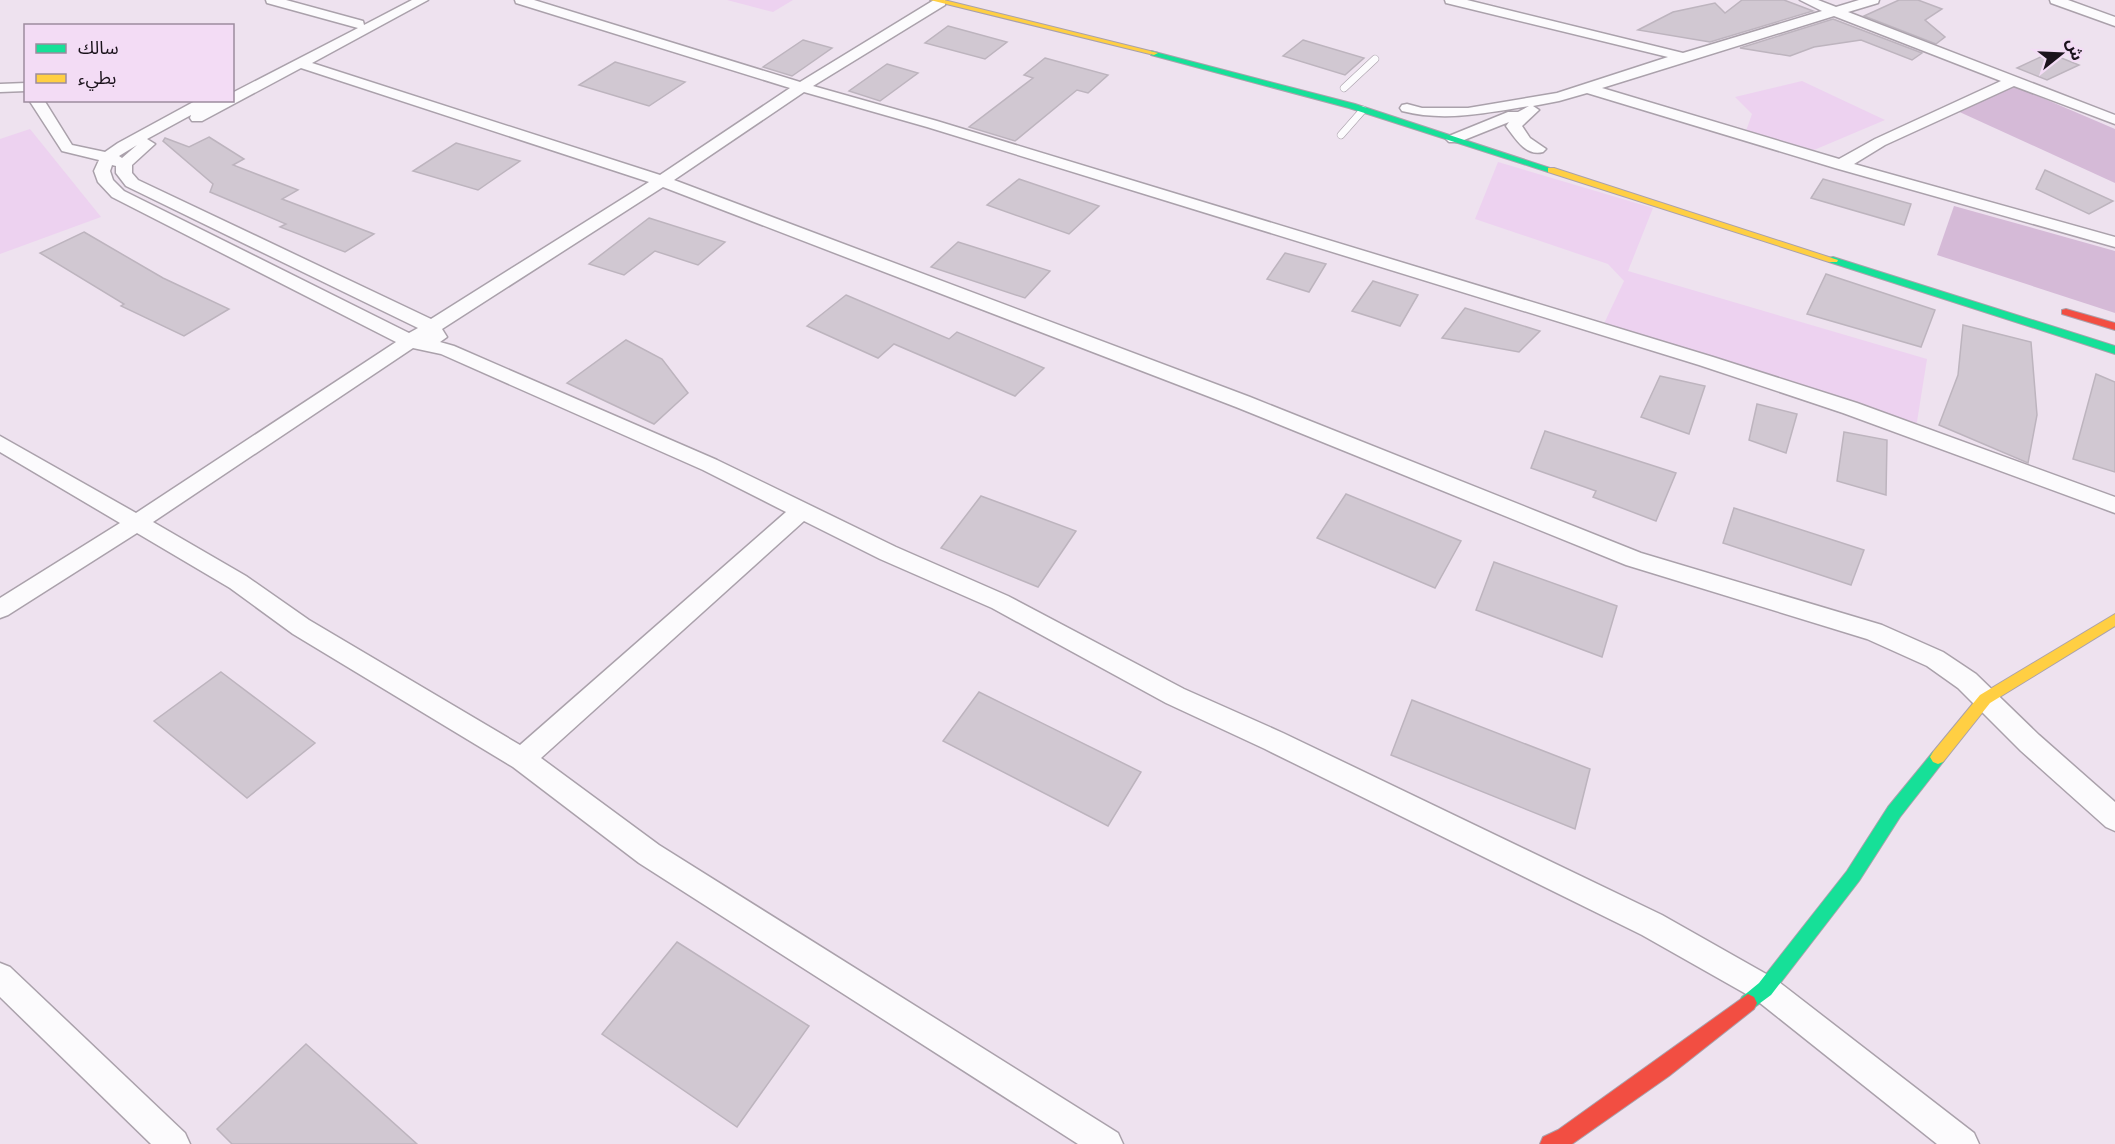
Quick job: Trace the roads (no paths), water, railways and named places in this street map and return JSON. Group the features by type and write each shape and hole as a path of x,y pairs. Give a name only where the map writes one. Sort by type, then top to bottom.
{"street":[{"path":"272,0 358,24"},
{"path":"234,98 302,64 381,17 404,0"},
{"path":"234,88 358,24 422,0"},
{"path":"521,0 1706,361 1850,408 2115,505"},
{"path":"1806,0 2115,120"},
{"path":"1454,139 1559,97 1873,0"},
{"path":"2056,0 2115,22"},
{"path":"0,609 135,524 410,341 662,181 801,87 937,1 1186,61 1363,110 2115,350"},
{"path":"1459,1 1684,57"},
{"path":"302,64 662,181 1243,402 1634,559 1874,632 1935,659 1968,681 2038,750 2115,819"},
{"path":"1841,165 1880,142 2012,81"},
{"path":"1339,86 1360,93"},
{"path":"0,88 24,87"},
{"path":"1587,88 1841,165 2115,242"},
{"path":"1407,108 1422,112 1468,112 1559,97"},
{"path":"1544,151 1525,141 1514,126 1519,118 1532,109 1559,97"},
{"path":"37,102 67,148 108,157 124,164"},
{"path":"205,102 141,135 108,157 102,171 106,182 118,194 410,341 447,350 710,465 888,554 1000,602 1175,696 1274,741 1652,926 1765,989 1963,1144"},
{"path":"124,164 152,141 227,102"},
{"path":"1389,102 1544,151"},
{"path":"124,164 124,173 132,183 432,327 447,350"},
{"path":"2047,306 2115,327"},
{"path":"0,443 135,524 238,582 301,627 522,759 649,854 1107,1144"},
{"path":"522,759 801,511"},
{"path":"1550,1144 1565,1137 1662,1069 1765,989 1853,876 1894,812 1984,699 2115,620"},
{"path":"0,977 174,1144"}],"lane":[{"path":"1339,86 1375,59"},
{"path":"1341,135 1363,110"}]}
